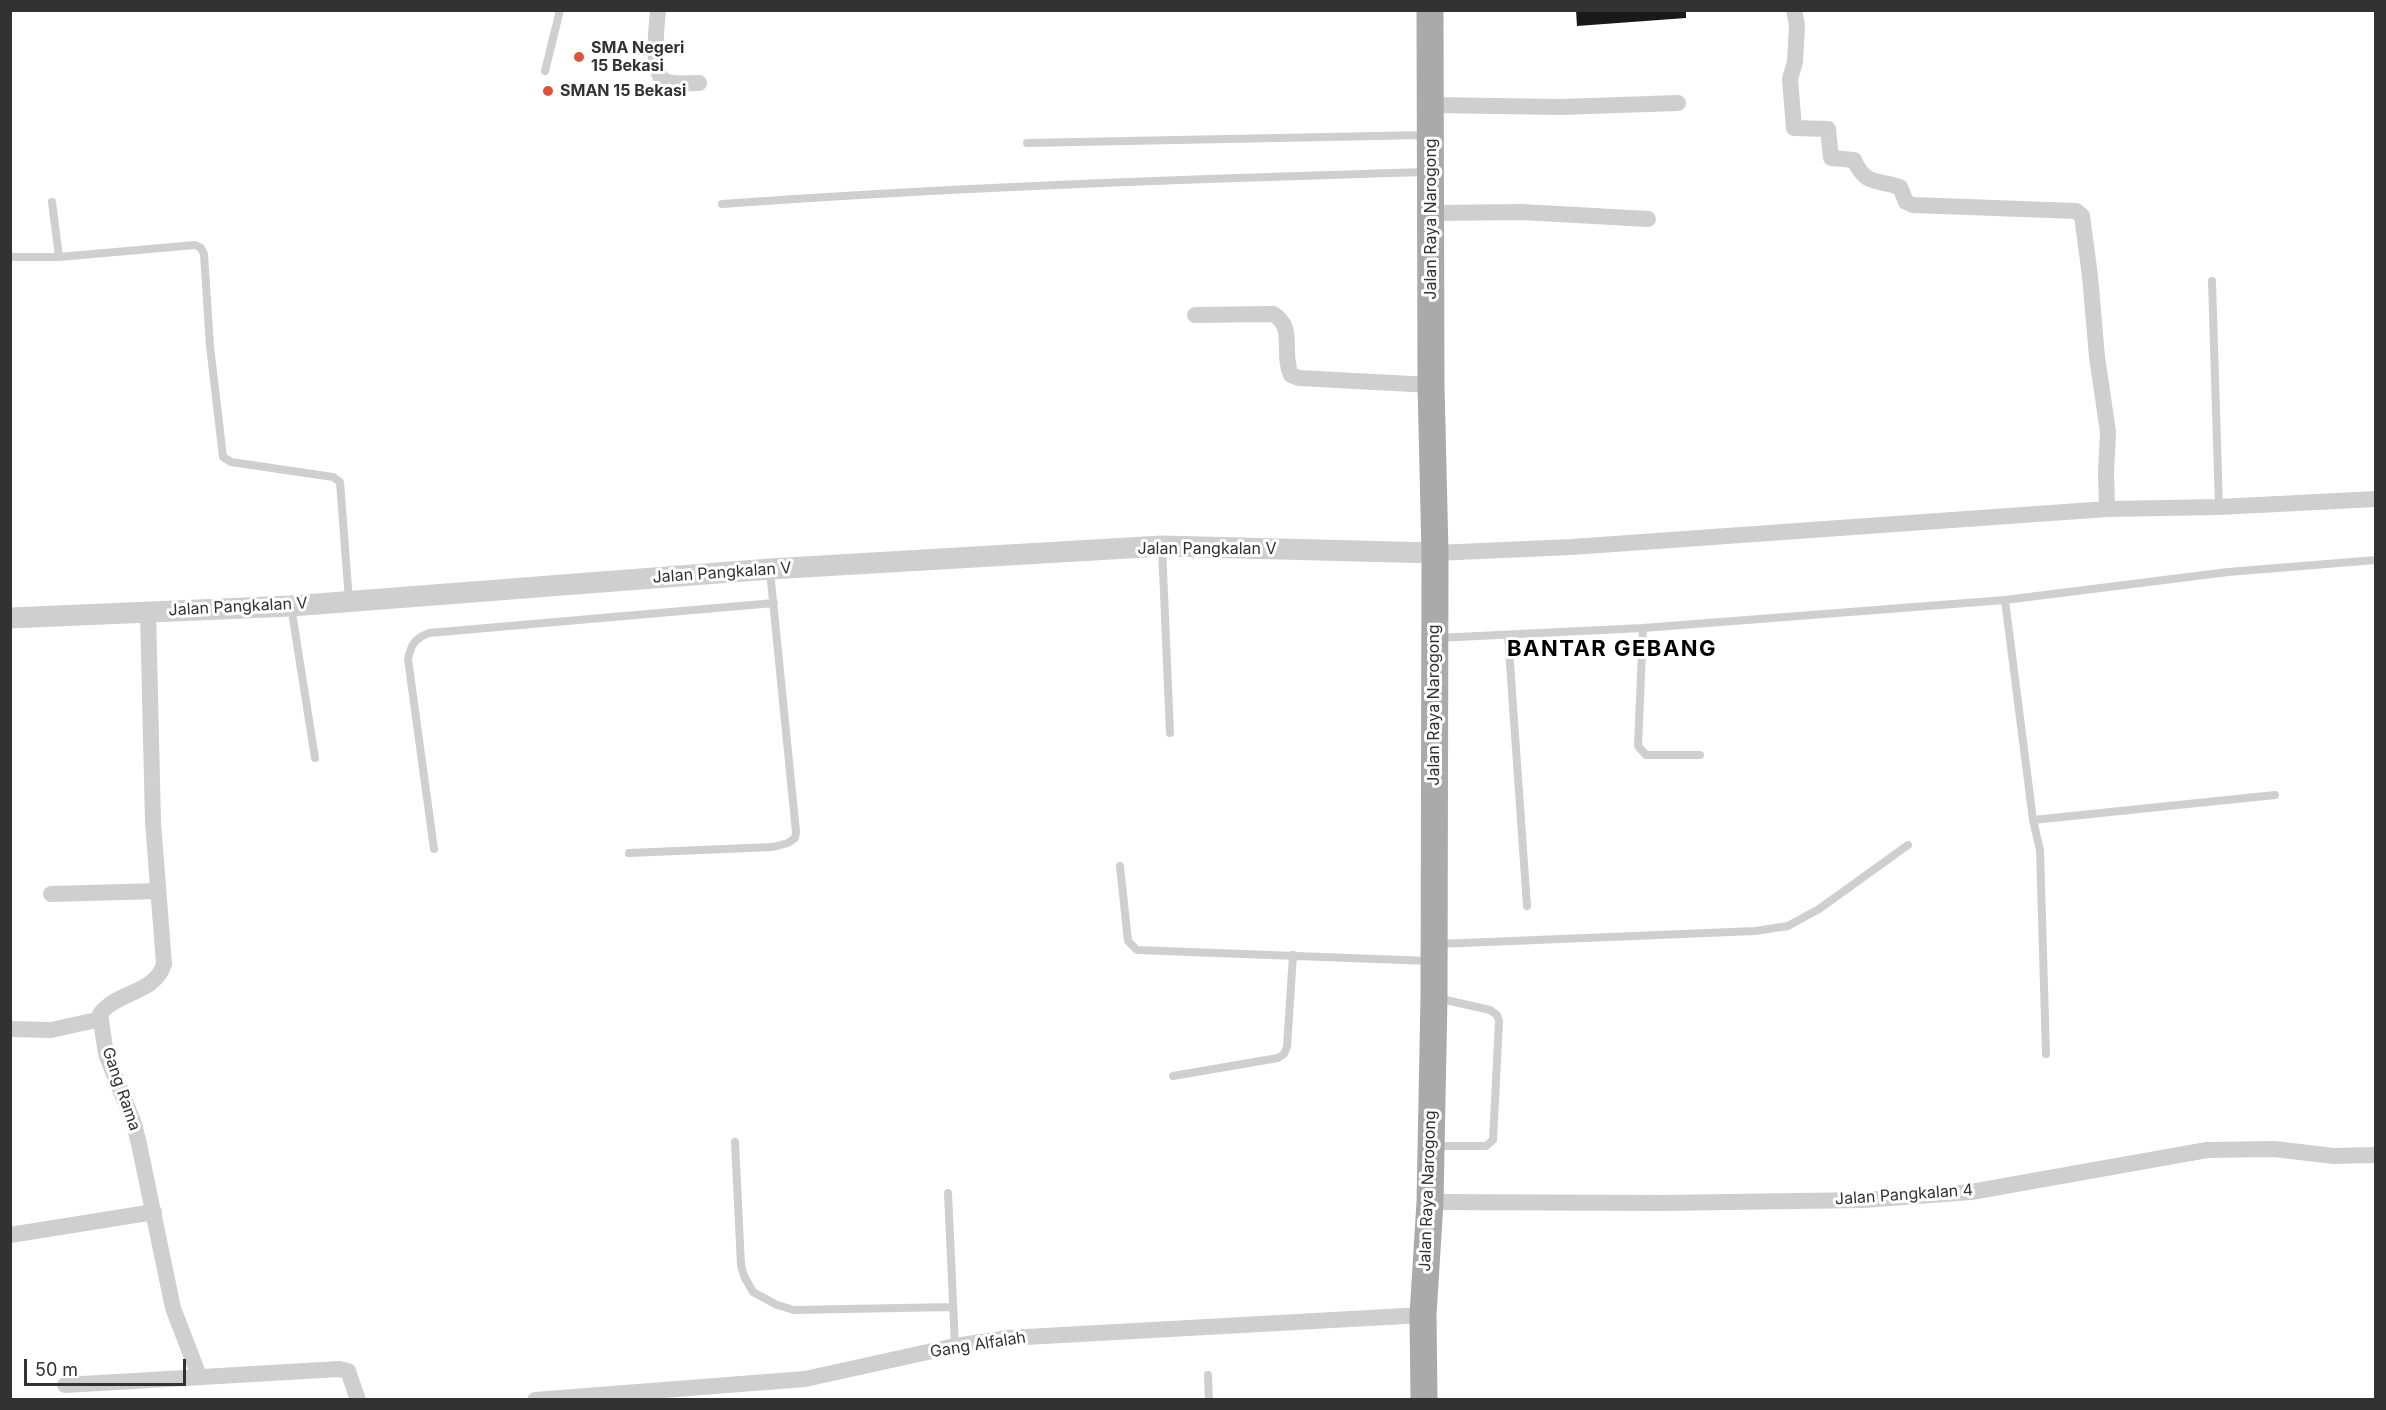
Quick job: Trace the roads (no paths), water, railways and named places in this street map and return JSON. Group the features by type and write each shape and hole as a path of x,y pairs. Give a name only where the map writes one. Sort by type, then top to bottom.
{"main road":[{"name":"Jalan Raya Narogong","path":"1424,1400 1423,1315 1430,1202 1434,997 1433,639 1435,553 1431,385 1430,10"}],"street":[{"path":"658,10 656,66 659,75 670,82 699,83"},
{"path":"1794,10 1797,25 1795,62 1790,79 1794,128 1828,129 1831,158 1854,160 1859,172 1869,181 1900,187 1906,202 1913,205 2076,211 2082,216 2097,357 2108,432 2107,509"},
{"path":"1431,105 1561,107 1678,103"},
{"path":"1431,213 1522,212 1648,219"},
{"path":"1195,315 1273,314 1280,318 1285,324 1288,367 1291,375 1299,378 1431,385"},
{"path":"1435,553 1572,547 2107,509 2219,507 2376,499"},
{"name":"Jalan Pangkalan V","path":"10,618 291,606 770,569 1162,546 1435,553"},
{"path":"10,1029 51,1030 101,1019 100,1014 108,1006 154,982 161,974 164,964 150,757 148,611"},
{"path":"51,894 158,891"},
{"name":"Gang Rama","path":"101,1019 106,1054 134,1124 173,1308 200,1376"},
{"name":"Jalan Pangkalan 4","path":"1430,1202 1864,1200 1971,1192 2207,1150 2274,1149 2334,1156 2376,1155"},
{"path":"10,1235 154,1212"},
{"name":"Gang Alfalah","path":"535,1400 805,1379 955,1346 1008,1338 1423,1315"},
{"path":"65,1384 339,1368 348,1371 358,1400"}],"lane":[{"path":"545,71 560,10"},
{"path":"1027,143 1431,135"},
{"path":"722,204 1129,182 1431,172"},
{"path":"52,202 59,257"},
{"path":"10,257 59,257 195,244 201,248 204,254 210,346 223,457 231,462 333,477 340,482 350,601"},
{"path":"2212,281 2219,507"},
{"path":"1162,546 1170,733"},
{"path":"1433,639 1643,628 2005,600 2228,572 2376,560"},
{"path":"629,853 773,847 788,843 795,838 770,569"},
{"path":"2005,600 2033,820 2040,850 2046,1054"},
{"path":"434,849 408,659 411,646 419,637 429,633 774,603"},
{"path":"291,606 315,758"},
{"path":"1643,628 1638,746 1646,755 1700,755"},
{"path":"1508,635 1527,906"},
{"path":"2033,820 2275,795"},
{"path":"1120,866 1128,941 1137,950 1293,955 1433,953 1462,942 1755,931 1788,926 1819,909 1908,845"},
{"path":"1173,1076 1278,1058 1284,1054 1287,1047 1293,955"},
{"path":"1431,1146 1486,1146 1493,1140 1499,1021 1497,1015 1490,1010 1434,997"},
{"path":"735,1142 741,1265 753,1292 777,1305 794,1310 952,1307"},
{"path":"948,1193 955,1346"},
{"path":"1208,1375 1209,1400"}],"place":[{"name":"SMA Negeri 15 Bekasi","path":"579,57"},
{"name":"SMAN 15 Bekasi","path":"548,91"}],"district":[{"name":"BANTAR GEBANG","path":"1612,649"}]}
